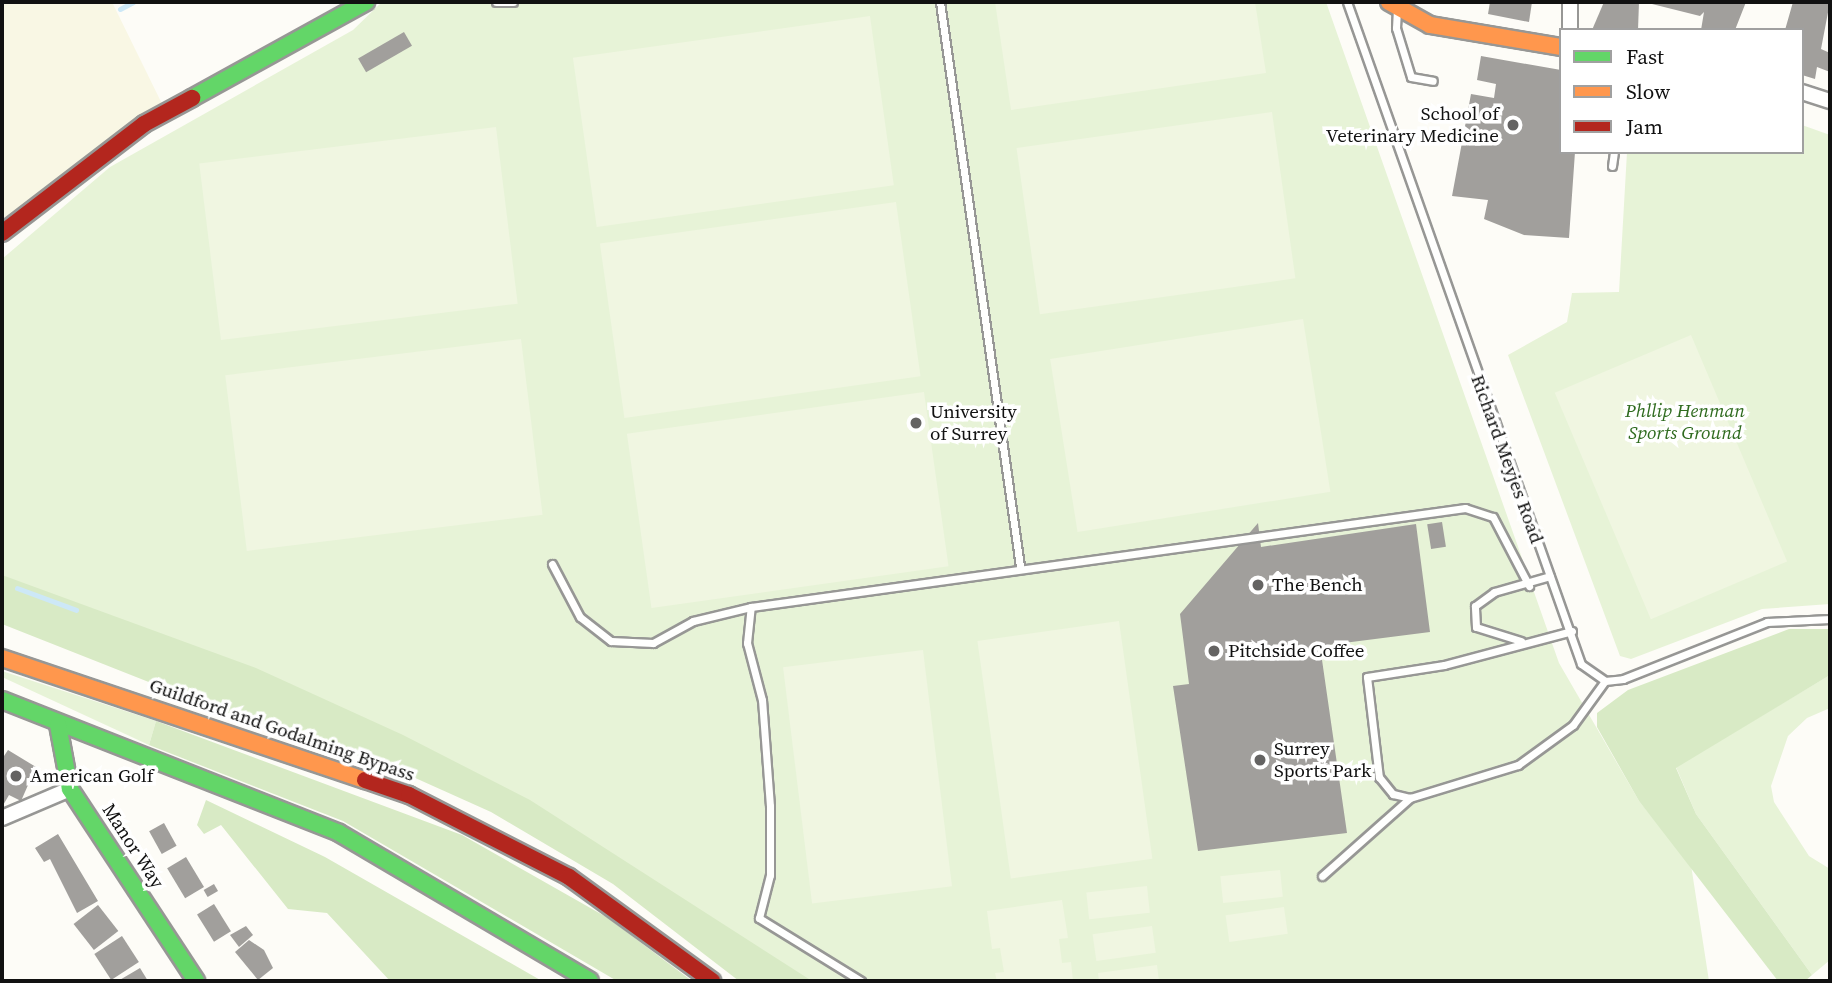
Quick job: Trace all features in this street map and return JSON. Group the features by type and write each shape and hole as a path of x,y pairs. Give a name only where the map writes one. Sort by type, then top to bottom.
{"main road":[{"path":"2,233 144,124 366,2"},
{"path":"1394,5 1430,25 1559,47"},
{"name":"Guildford and Godalming Bypass","path":"2,658 409,795 569,877 712,981"},
{"path":"2,700 58,725 339,833 590,981"},
{"name":"Manor Way","path":"58,725 70,789 196,981"}],"street":[{"path":"1570,2 1570,28"},
{"path":"1804,93 1830,101"},
{"path":"2,818 70,789"}],"lane":[{"path":"496,2 513,2"},
{"path":"940,2 1020,566"},
{"name":"Richard Meyjes Road","path":"1347,2 1550,576 1572,631 1581,664 1605,681"},
{"path":"1394,5 1396,28 1411,77 1433,81"},
{"path":"1612,166 1614,154"},
{"path":"552,564 580,617 611,641 653,643 693,621 751,607 1020,566 1465,508 1493,517 1529,586"},
{"path":"1537,640 1501,638 1473,622 1483,598 1529,586 1550,576"},
{"path":"751,607 747,643 762,700 770,806 770,876 759,918 861,981"},
{"path":"1322,876 1410,798 1535,755 1573,725 1605,681 1767,622 1830,619"},
{"path":"1410,798 1392,794 1379,777 1367,677 1572,631"}],"shaded area":[{"path":"2,2 112,2 167,114 2,237"}],"green space":[{"name":"Surrey Sports Park","path":"382,2 1326,2 1559,663 1639,801 1691,865 1709,981 751,981 525,820 2,609 2,259 110,167 353,30"},
{"path":"995,2 1255,2 1266,73 1011,110"},
{"path":"870,16 894,185 597,227 573,58"},
{"path":"1272,112 1295,278 1040,314 1017,148"},
{"name":"Phllip Henman Sports Ground","path":"1804,126 1830,135 1830,604 1762,609 1631,659 1620,656 1508,355 1567,322 1572,293 1619,292 1627,154 1804,154"},
{"path":"496,127 518,304 221,340 199,163"},
{"path":"896,202 920,376 624,418 600,244"},
{"path":"1303,319 1330,492 1078,532 1050,359"},
{"path":"1691,335 1787,561 1651,619 1555,393"},
{"path":"521,339 543,515 247,551 225,375"},
{"path":"924,392 948,566 651,608 627,434"},
{"path":"2,575 256,668 403,735 530,800 812,981 739,981 613,884 491,812 393,768 217,709 2,624"},
{"path":"1119,621 1152,859 1011,879 977,641"},
{"path":"1789,629 1830,629 1830,675 1676,768 1696,814 1812,975 1805,981 1778,981 1639,801 1597,727 1597,713 1628,690"},
{"path":"923,650 952,886 812,903 783,667"},
{"path":"2,671 156,721 149,745 2,677"},
{"path":"1830,675 1830,708 1807,718 1788,736 1771,786 1774,802 1809,856 1830,869 1830,960 1812,975 1696,814 1676,767"},
{"path":"156,721 462,835 608,918 692,981 617,981 343,821 149,745"},
{"path":"206,800 325,857 542,981 390,981 327,913 288,909 221,825 204,834 197,825"},
{"path":"1280,870 1283,897 1223,903 1220,876"},
{"path":"1147,886 1150,913 1089,919 1086,892"},
{"path":"1062,900 1068,938 1059,939 1062,963 1071,962 1073,981 997,981 995,973 1004,972 1000,948 992,949 987,911"},
{"path":"1284,907 1288,934 1229,942 1226,915"},
{"path":"1152,926 1156,953 1096,961 1093,934"},
{"path":"1157,965 1159,981 1099,981 1098,973"}],"building":[{"path":"1490,2 1532,2 1529,22 1488,14"},
{"path":"1604,2 1639,2 1638,28 1593,28"},
{"path":"1644,2 1746,2 1736,28 1701,28 1704,12 1700,16"},
{"path":"1793,2 1830,2 1821,49 1830,53 1830,72 1817,67 1815,79 1804,76 1804,28 1786,28"},
{"path":"404,32 412,46 366,72 358,58"},
{"name":"School of Veterinary Medicine","path":"1481,56 1559,70 1559,154 1575,154 1569,238 1524,235 1484,219 1488,200 1452,196 1471,94 1494,98 1496,84 1477,80"},
{"path":"1442,522 1446,547 1431,549 1427,524"},
{"name":"Surrey Sports Park","path":"1258,523 1261,547 1416,524 1430,632 1320,646 1347,833 1198,851 1173,686 1189,684 1180,614"},
{"name":"American Golf","path":"8,750 36,767 21,801 9,795 2,807 2,759"},
{"path":"164,823 177,846 162,854 149,831"},
{"path":"58,834 98,901 77,913 50,859 44,862 35,848"},
{"path":"186,857 204,887 185,898 167,868"},
{"path":"214,884 218,891 208,897 204,890"},
{"path":"214,904 231,931 214,942 197,915"},
{"path":"98,905 118,931 94,950 74,924"},
{"path":"246,926 253,935 239,947 230,935"},
{"path":"122,936 139,962 111,980 94,954"},
{"path":"249,940 264,950 273,968 258,980 235,952"},
{"path":"140,968 148,981 118,981"}],"waterway":[{"path":"120,9 133,2"},
{"path":"17,588 76,610"}],"traffic: fast":[{"path":"192,98 366,2"},
{"path":"2,700 339,833 590,981"},
{"path":"58,725 70,789 196,981"}],"traffic: slow":[{"path":"1389,2 1430,25 1559,47"},
{"path":"2,658 365,780"}],"traffic: jam":[{"path":"2,233 144,124 192,98"},
{"path":"365,780 409,795 569,877 712,981"}],"place":[{"name":"School of Veterinary Medicine","path":"1513,125"},
{"name":"University of Surrey","path":"916,423"},
{"name":"The Bench","path":"1258,585"},
{"name":"Pitchside Coffee","path":"1214,651"},
{"name":"Surrey Sports Park","path":"1260,760"},
{"name":"American Golf","path":"16,776"}]}
